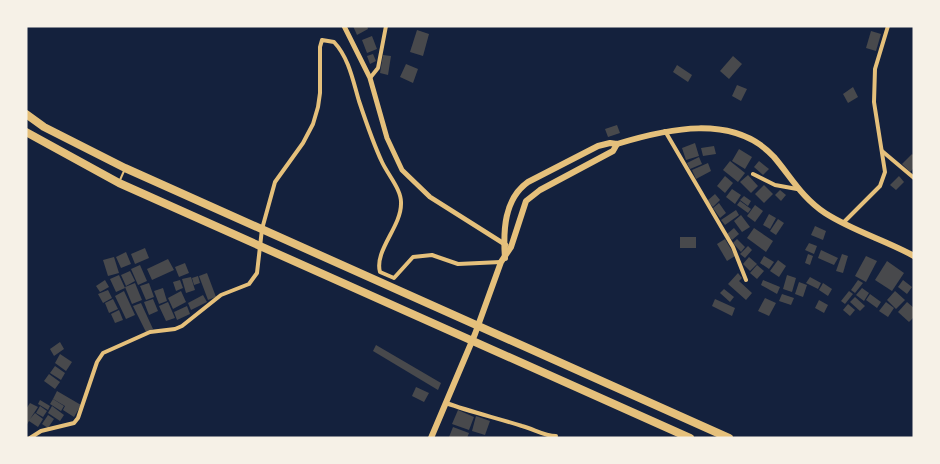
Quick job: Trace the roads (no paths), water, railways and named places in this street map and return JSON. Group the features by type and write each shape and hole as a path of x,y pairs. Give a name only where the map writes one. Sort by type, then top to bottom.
{"highway":[{"path":"26,114 44,127 126,168 729,438"},
{"path":"26,132 119,182 690,438"}],"main road":[{"path":"503,260 508,210 520,187 598,146 610,143 617,144 665,131 694,128 739,135 758,142 774,158 797,188 825,213 914,256"},
{"path":"431,438 475,334 503,260 511,246 526,201 540,190 612,151 617,144"}],"street":[{"path":"344,26 370,78 387,138 402,170 430,197 477,225 504,244 511,246"},
{"path":"370,78 378,68 386,26"},
{"path":"843,222 880,186 885,172 875,114 875,69 888,26"},
{"path":"30,438 41,431 74,424 78,418 97,362 103,353 150,332 175,329 182,326 222,294 243,286 254,278 260,267 262,229 275,182 303,142 313,124 318,107 320,46 322,40 334,42 348,63 371,137 400,194 401,204 397,222 382,253 378,265 380,272 394,278 413,258 432,255 452,263 503,260"},
{"path":"665,131 733,247 746,280"},
{"path":"882,151 914,178"},
{"path":"753,174 775,185 797,188"},
{"path":"446,403 524,426 545,435 556,436"}],"lane":[{"path":"119,182 126,168"}]}
